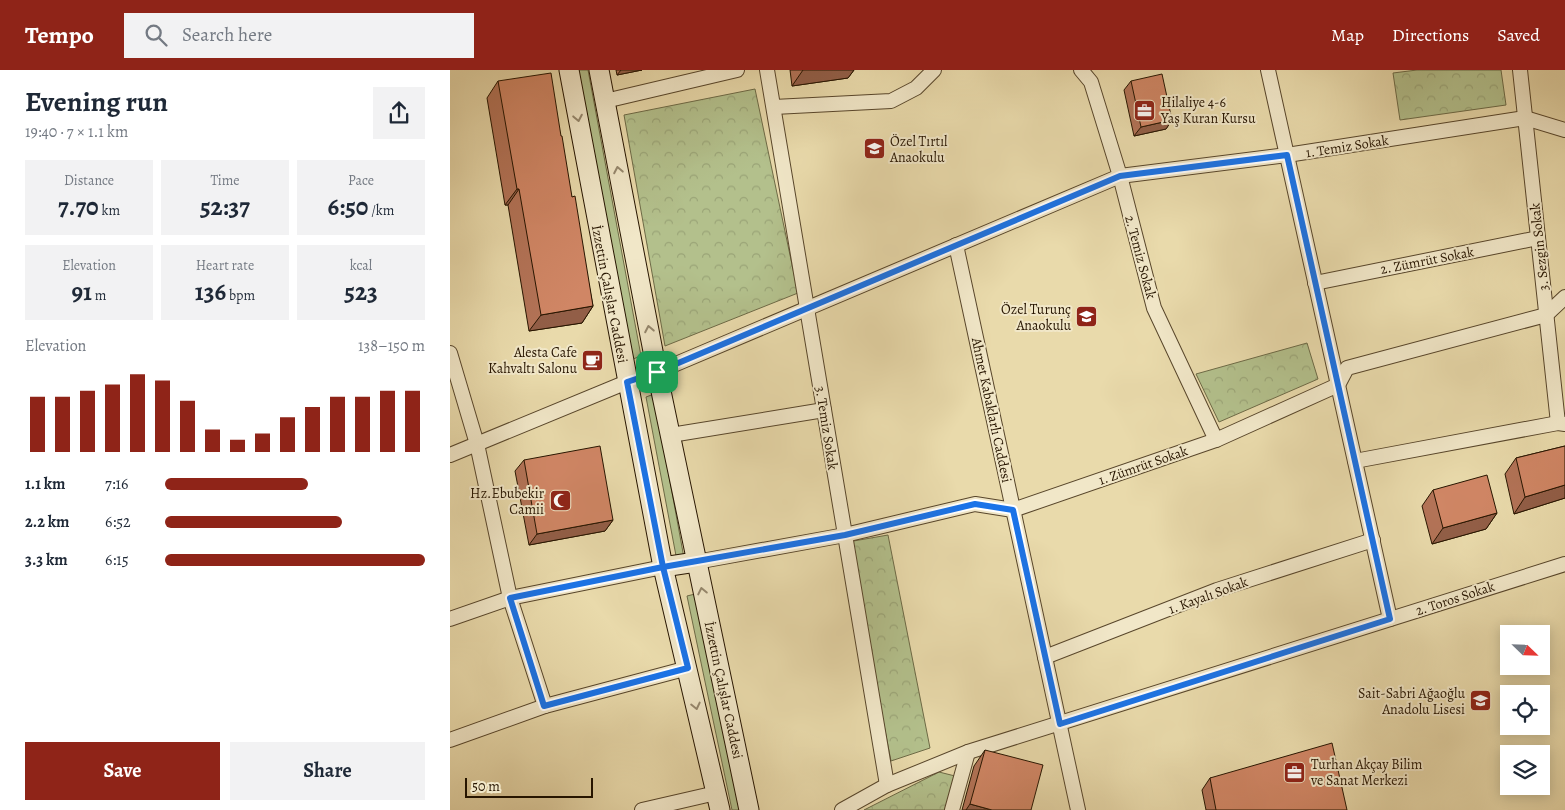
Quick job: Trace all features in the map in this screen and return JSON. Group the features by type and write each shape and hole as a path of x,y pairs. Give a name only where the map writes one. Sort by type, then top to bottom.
{"street":[{"name":"İzzettin Çalışlar Caddesi","path":"569,70 663,567 718,801"},
{"name":"İzzettin Çalışlar Caddesi","path":"599,70 657,372 749,810"},
{"path":"605,101 737,70"},
{"name":"3. Temiz Sokak","path":"767,70 887,785"},
{"path":"774,107 891,101 916,88 934,70"},
{"name":"2. Temiz Sokak","path":"1081,70 1091,82 1120,176 1154,308 1216,440"},
{"path":"1268,70 1390,619"},
{"name":"3. Sezgin Sokak","path":"1520,70 1546,315 1561,423"},
{"name":"1. Temiz Sokak","path":"657,372 1120,176 1287,155 1525,118 1565,130"},
{"name":"2. Zümrüt Sokak","path":"1315,282 1538,238"},
{"name":"Ahmet Kabaklarlı Caddesi","path":"956,245 1078,810"},
{"name":"1. Zümrüt Sokak","path":"696,562 845,535 975,504 1013,510 1216,440 1338,384 1347,368 1546,315 1565,297"},
{"path":"450,354 477,444 510,598 544,706"},
{"path":"450,455 627,382 657,372"},
{"path":"671,435 824,410"},
{"path":"1355,461 1561,423"},
{"name":"1. Kayalı Sokak","path":"1045,657 1217,590 1373,540"},
{"path":"450,619 510,598 696,562"},
{"name":"2. Toros Sokak","path":"842,810 887,785 968,752 1565,564"},
{"path":"450,740 544,706 688,668"},
{"path":"952,810 968,752"},
{"path":"642,810 718,801"}],"green space":[{"path":"578,70 588,70 641,356 633,359"},
{"path":"1417,70 1501,70 1506,105 1400,120 1393,73"},
{"path":"755,89 798,293 665,346 624,115"},
{"path":"1307,343 1318,379 1219,422 1196,374"},
{"path":"654,394 684,558 677,561 646,397"},
{"path":"888,535 930,748 891,761 848,542"},
{"path":"695,594 741,810 732,810 687,596"},
{"path":"939,772 955,776 945,810 864,810"}],"building":[{"path":"551,73 572,197 575,196 593,306 541,315 498,81"},
{"name":"Hilaliye 4-6 Yaş Kuran Kursu","path":"1162,74 1172,120 1141,127 1131,81"},
{"name":"Hz.Ebubekir Camii","path":"600,446 613,520 537,534 524,460"},
{"path":"1565,446 1565,485 1525,497 1516,458"},
{"path":"1487,475 1497,513 1443,528 1433,490"},
{"name":"Turhan Akçay Bilim ve Sanat Merkezi","path":"1332,743 1347,810 1216,810 1210,778"},
{"path":"985,750 1043,765 1031,810 992,810 970,804"}],"place":[{"name":"Hilaliye 4-6 Yaş Kuran Kursu","path":"1145,110"},
{"name":"Özel Tırtıl Anaokulu","path":"874,149"},
{"name":"Özel Turunç Anaokulu","path":"1087,317"},
{"name":"Alesta Cafe Kahvaltı Salonu","path":"593,360"},
{"name":"Hz.Ebubekir Camii","path":"560,501"},
{"name":"Sait-Sabri Ağaoğlu Anadolu Lisesi","path":"1481,701"},
{"name":"Turhan Akçay Bilim ve Sanat Merkezi","path":"1295,772"}],"route":[{"path":"657,372 627,382 663,567 688,668 544,706 510,598 663,567 845,535 975,504 1013,510 1060,724 1390,619 1287,155 1120,176 657,372"}]}
